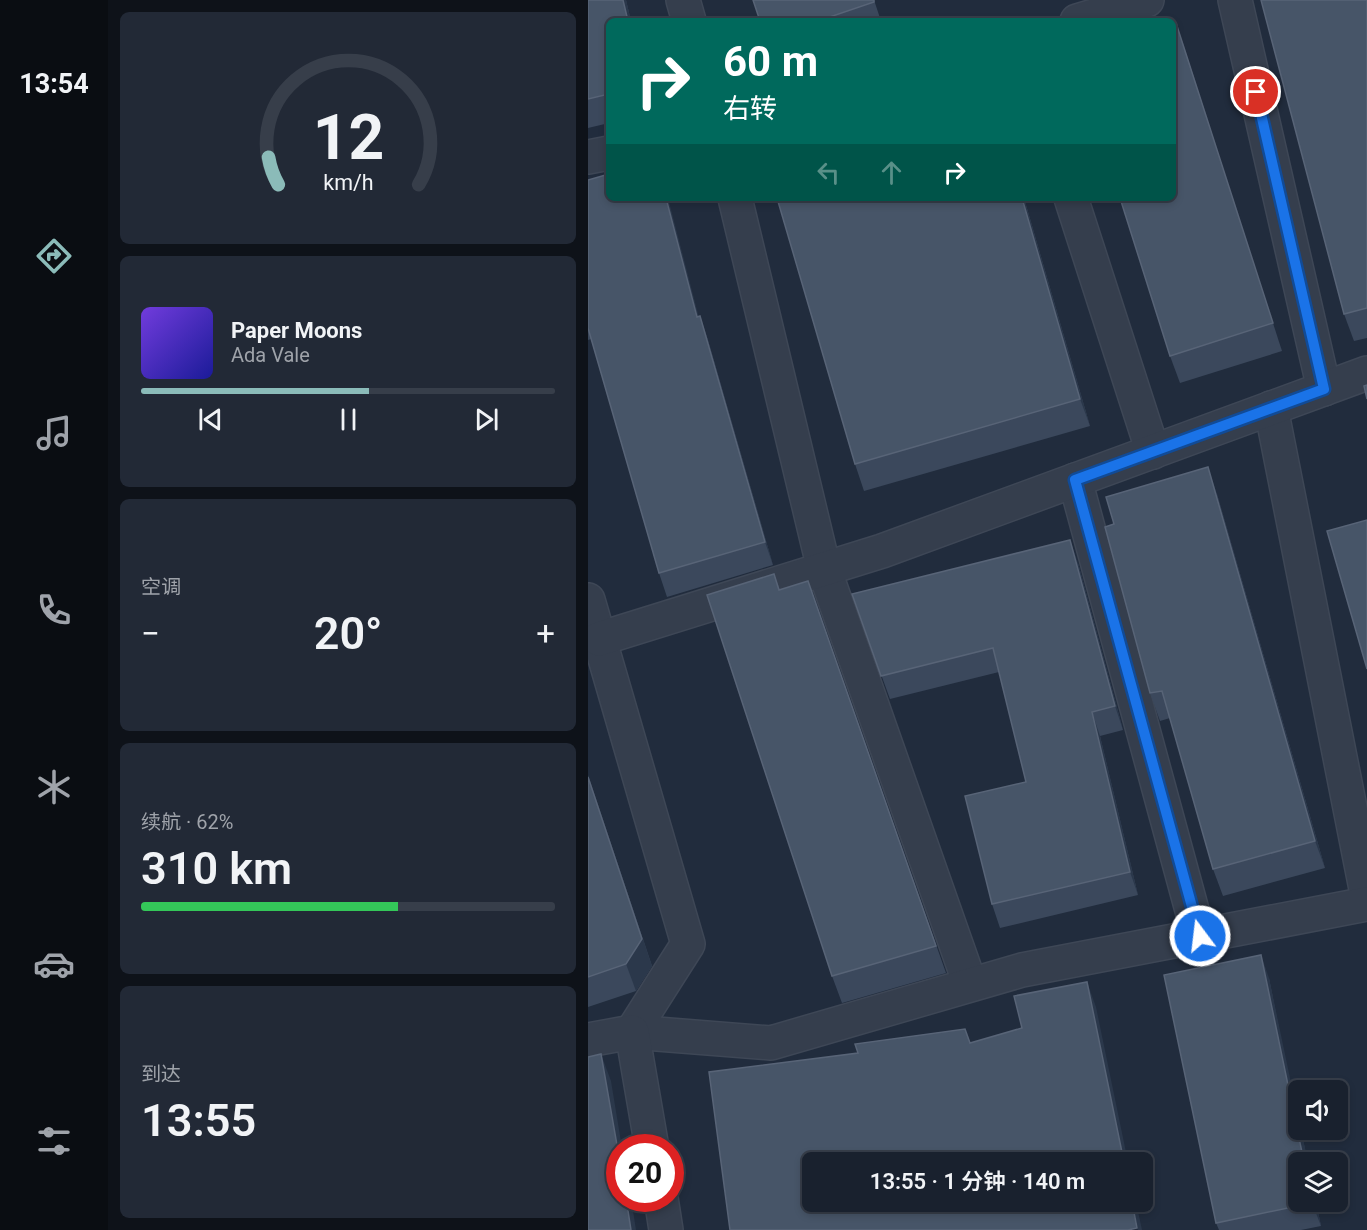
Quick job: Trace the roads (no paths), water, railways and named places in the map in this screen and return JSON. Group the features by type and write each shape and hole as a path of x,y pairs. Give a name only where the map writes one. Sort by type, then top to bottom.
{"lane":[{"path":"683,0 688,18"},
{"path":"1087,18 1148,0"},
{"path":"1235,0 1324,389"},
{"path":"588,157 606,154"},
{"path":"736,201 824,569 970,984"},
{"path":"1072,201 1153,452"},
{"path":"599,639 882,551 1367,373"},
{"path":"1271,408 1367,894"},
{"path":"1075,480 1200,936"},
{"path":"588,600 688,944 632,1032 650,1134"},
{"path":"588,1040 632,1032 771,1043 1022,970 1367,904"},
{"path":"663,1212 666,1230"}]}
